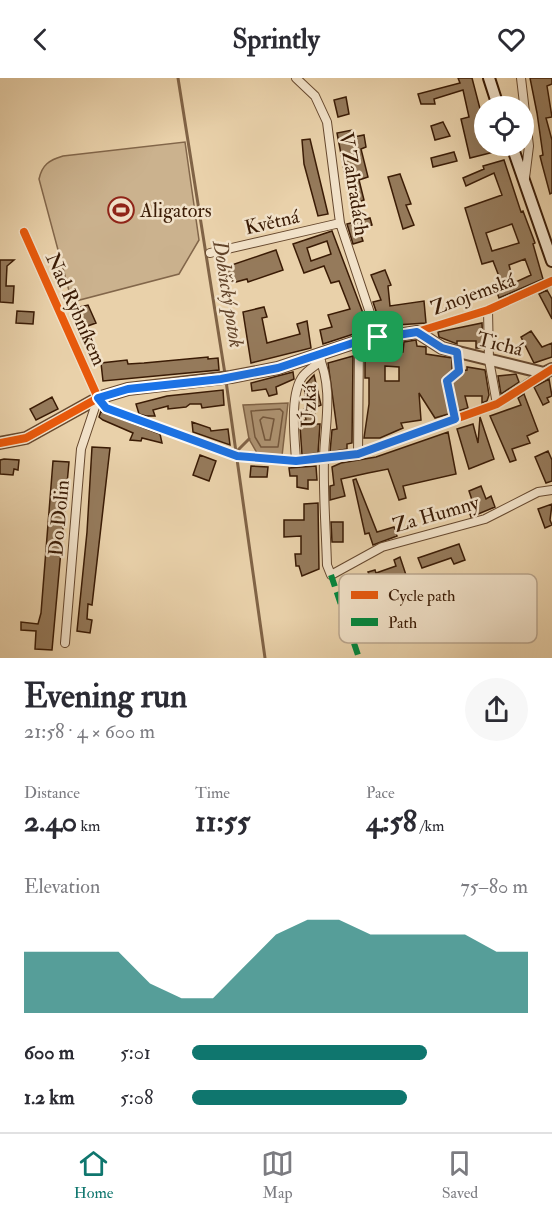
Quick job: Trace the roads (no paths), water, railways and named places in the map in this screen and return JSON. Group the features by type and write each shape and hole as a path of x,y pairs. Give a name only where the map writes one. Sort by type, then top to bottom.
{"street":[{"name":"V Zahradách","path":"296,78 315,96 327,122 340,223 378,337"},
{"path":"489,78 495,96"},
{"path":"521,78 529,146 524,183"},
{"path":"515,156 552,261"},
{"name":"Květná","path":"210,254 340,223"},
{"name":"Nad Rybníkem","path":"24,232 98,398"},
{"name":"Znojemská","path":"0,444 26,438 98,398 128,389 226,378 320,358 359,341 417,332 488,310 552,281"},
{"path":"488,310 489,360 497,404"},
{"name":"Tichá","path":"417,332 442,348 548,371"},
{"path":"358,454 359,341"},
{"path":"296,461 297,395 304,375 320,358"},
{"name":"Úzká","path":"320,358 329,392 324,459 327,564 331,575"},
{"path":"98,398 106,408 239,457 296,461 358,454 497,404 548,371"},
{"name":"Do Dolin","path":"65,643 81,449 98,398"},
{"name":"Za Humny","path":"331,575 382,547 485,519 537,492 552,490"}],"water":[{"path":"288,403 282,456 257,453 249,439 243,405"}],"waterway":[{"name":"Dobšický potok","path":"178,78 225,374"},
{"name":"Dobšický potok","path":"226,381 265,658"},
{"path":"237,451 249,439"}],"place":[{"name":"Aligators","path":"121,210"}]}
